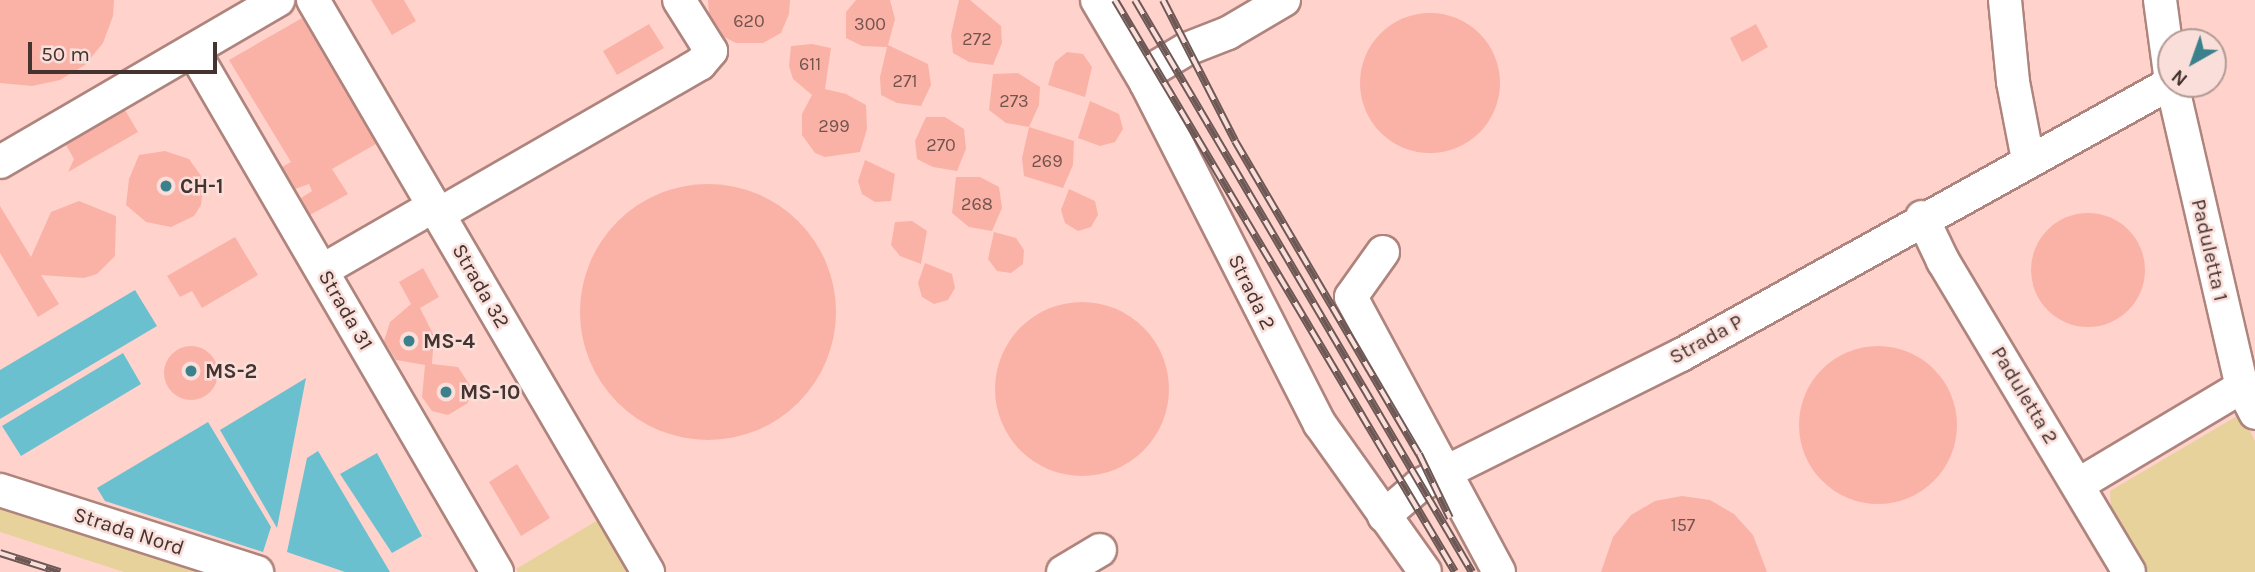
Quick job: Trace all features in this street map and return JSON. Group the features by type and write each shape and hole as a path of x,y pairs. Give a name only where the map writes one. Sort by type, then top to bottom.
{"lane":[{"path":"0,162 278,0"},
{"name":"Strada 32","path":"313,0 648,572"},
{"path":"323,270 700,64 711,51 679,0"},
{"name":"Strada 2","path":"1097,0 1146,83 1320,424 1425,572"},
{"path":"1146,83 1155,68 1187,49 1228,33 1284,0"},
{"path":"2005,0 2013,82 2028,160"},
{"name":"Paduletta 1","path":"2160,0 2164,28"},
{"name":"Strada 31","path":"193,50 497,572"},
{"name":"Strada P","path":"1384,516 1420,485 1447,470 1681,355 1922,217 2157,90"},
{"name":"Paduletta 1","path":"2175,98 2249,400"},
{"name":"Paduletta 2","path":"1922,217 1943,261 2079,484 2129,572"},
{"path":"1383,252 1351,297 1447,470 1499,572"},
{"path":"2079,484 2249,400"},
{"name":"Strada Nord","path":"0,490 257,572"},
{"path":"1063,572 1100,550"}],"shaded area":[{"path":"0,0 2255,0 2255,572 0,572"},
{"path":"2237,416 2244,419 2255,441 2255,572 2147,572 2111,511 2110,491"},
{"path":"0,503 212,572 124,572 0,532"},
{"path":"603,517 635,572 518,572 516,569"}],"water":[{"path":"135,290 157,326 0,419 0,370"},
{"path":"123,353 141,384 21,456 2,426"},
{"path":"306,378 277,528 220,430"},
{"path":"208,422 271,527 263,552 105,501 97,488"},
{"path":"318,451 390,572 345,572 287,552 307,458"},
{"path":"377,453 422,536 392,553 340,474"}],"building":[{"path":"0,0 114,0 113,16 103,43 85,65 60,80 32,86 0,83"},
{"path":"371,0 404,0 416,21 392,35"},
{"path":"708,0 790,0 789,14 781,33 763,43 736,43 724,37 709,13"},
{"path":"856,0 890,0 895,19 888,45 928,64 931,85 921,106 897,103 881,95 880,77 887,47 862,46 846,38 846,12"},
{"path":"959,0 970,0 1001,26 1002,43 993,65 969,62 953,53 951,35"},
{"path":"1430,13 1457,18 1480,33 1495,56 1500,83 1495,110 1480,133 1457,148 1430,153 1403,148 1380,133 1365,110 1360,83 1365,56 1380,33 1403,18"},
{"path":"302,18 376,144 332,169 348,194 310,215 301,198 312,191 309,184 295,189 282,167 291,162 229,60"},
{"path":"649,24 664,48 617,75 603,51"},
{"path":"1756,24 1768,47 1742,62 1730,38"},
{"path":"812,44 831,48 825,89 846,94 866,105 867,129 860,152 825,157 815,153 802,135 802,114 812,95 793,79 789,66 791,46"},
{"path":"1067,52 1083,54 1092,67 1085,97 1048,85 1055,62"},
{"path":"1018,73 1040,87 1039,105 1029,127 1006,123 989,110 993,74"},
{"path":"1090,101 1119,114 1123,129 1115,142 1100,146 1078,138"},
{"path":"125,110 138,132 68,172 74,159 66,145"},
{"path":"926,117 945,117 964,129 966,149 957,171 933,167 917,159 915,141"},
{"path":"1029,127 1074,141 1073,165 1063,188 1024,176 1022,158"},
{"name":"CH-1","path":"165,151 189,159 204,180 201,205 194,216 171,227 146,222 126,205 129,179 139,155"},
{"path":"865,160 895,174 891,201 875,202 862,194 858,181"},
{"path":"956,177 980,177 999,187 1002,208 992,231 969,227 952,213"},
{"path":"708,184 745,190 768,199 789,213 807,231 826,263 836,312 830,349 821,372 807,393 789,411 757,430 708,440 671,434 648,425 627,411 609,393 590,361 580,312 586,275 595,252 609,231 627,213 659,194"},
{"path":"1069,189 1095,201 1098,215 1091,227 1078,231 1065,223 1061,210"},
{"path":"79,201 116,216 115,256 97,274 84,278 41,275 59,304 38,317 0,253 0,206 31,257 51,212"},
{"path":"2088,213 2110,218 2128,230 2140,248 2145,270 2140,292 2128,310 2110,322 2088,327 2066,322 2048,310 2036,292 2031,270 2036,248 2048,230 2066,218"},
{"path":"912,221 927,231 921,264 900,256 891,245 895,222"},
{"path":"994,232 1016,238 1024,250 1023,264 1011,273 997,271 988,259"},
{"path":"235,237 258,275 202,308 192,291 180,297 167,276"},
{"path":"925,263 952,274 955,288 948,300 934,304 922,297 918,283"},
{"path":"423,268 439,297 420,308 434,336 432,364 458,367 471,387 468,403 448,415 432,411 422,397 425,365 396,360 384,341 390,322 411,304 399,282"},
{"path":"1082,302 1115,309 1144,327 1162,356 1169,389 1162,422 1144,451 1115,469 1082,476 1049,469 1020,451 1002,422 995,389 1002,356 1020,327 1049,309"},
{"name":"MS-2","path":"191,346 210,354 218,373 210,392 191,400 172,392 164,373 172,354"},
{"path":"1878,346 1908,352 1934,369 1951,395 1957,425 1951,455 1934,481 1908,498 1878,504 1848,498 1822,481 1805,455 1799,425 1805,395 1822,369 1848,352"},
{"path":"517,464 550,518 521,536 489,482"},
{"path":"1682,496 1710,500 1734,514 1753,535 1767,572 1601,572 1613,537 1631,515 1655,501"}],"railway":[{"path":"1115,0 1455,572"},
{"path":"1135,0 1472,572"},
{"path":"1163,0 1235,141 1419,454 1450,518"},
{"path":"0,553 60,572"}],"place":[{"name":"CH-1","path":"166,186"},
{"name":"MS-4","path":"409,341"},
{"name":"MS-2","path":"191,371"},
{"name":"MS-10","path":"446,392"}]}
